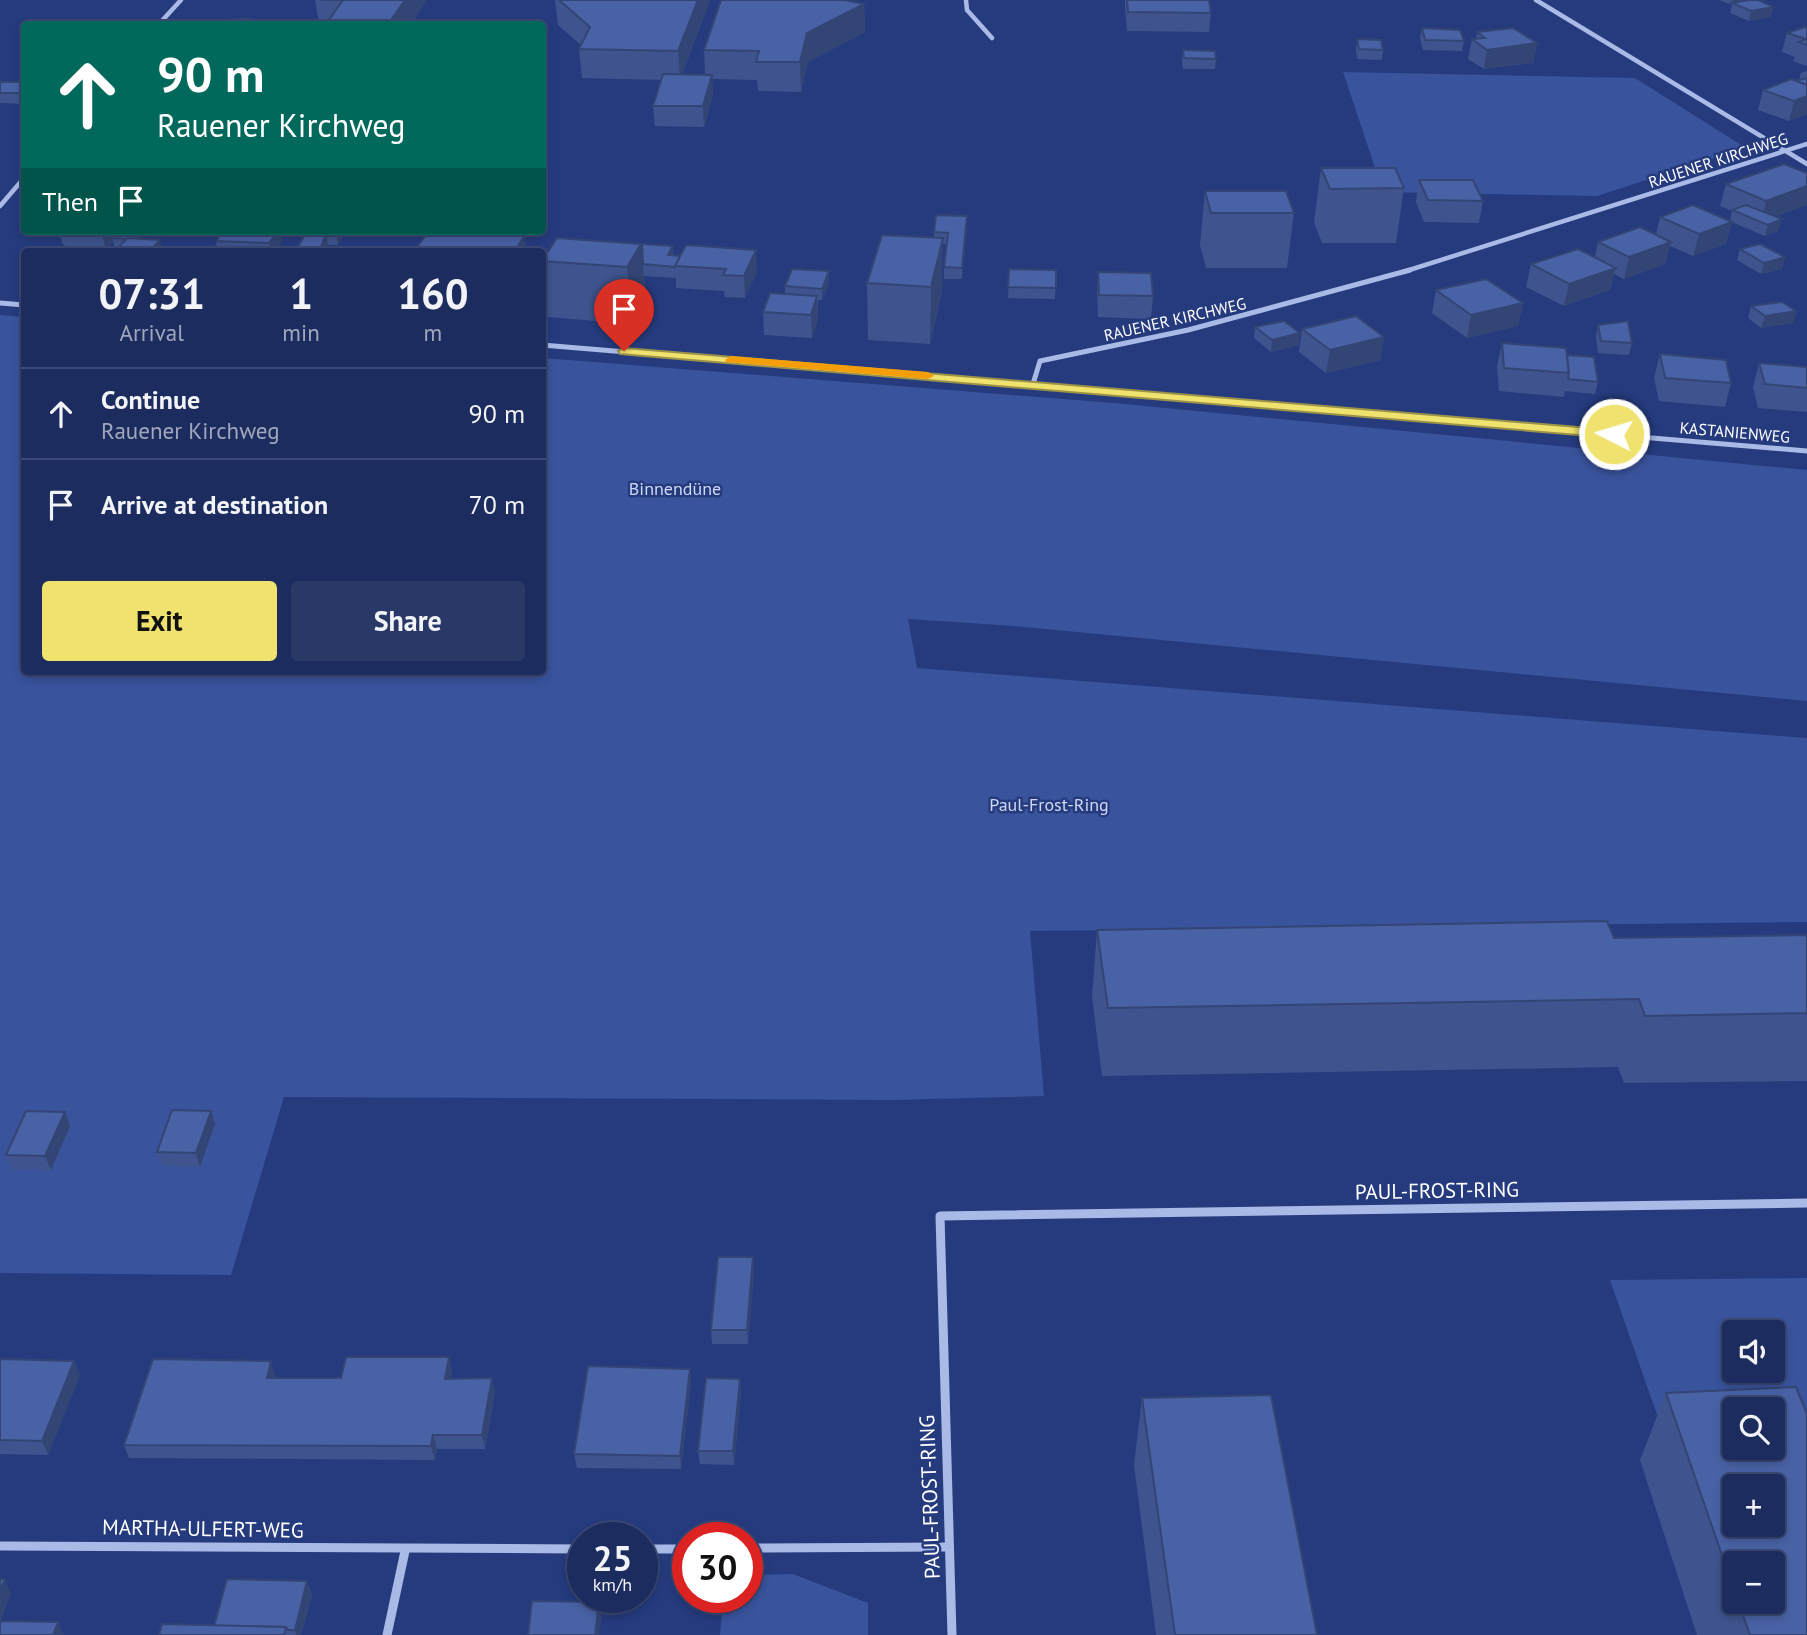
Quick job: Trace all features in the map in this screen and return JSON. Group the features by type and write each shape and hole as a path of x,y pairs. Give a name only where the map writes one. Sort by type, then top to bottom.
{"street":[{"path":"162,21 181,0"},
{"path":"966,0 967,10 992,38"},
{"path":"1535,0 1807,164"},
{"name":"RAUENER KIRCHWEG","path":"1033,384 1040,361 1188,330 1383,279 1807,144"},
{"path":"0,206 21,182"},
{"path":"0,303 21,305"},
{"path":"546,345 1033,384"},
{"name":"KASTANIENWEG","path":"1033,384 1807,451"},
{"name":"PAUL-FROST-RING","path":"952,1635 940,1216 1807,1203"},
{"name":"MARTHA-ULFERT-WEG","path":"0,1546 405,1551 567,1549"},
{"path":"763,1548 948,1547"},
{"path":"387,1635 405,1551"}],"green space":[{"path":"1343,72 1635,78 1746,148 1597,196 1383,192"},
{"path":"0,315 21,317 21,675 546,675 546,358 1114,403 1807,470 1807,701 1014,626 908,619 917,668 1807,738 1807,922 1030,931 1044,1096 893,1100 284,1097 231,1275 0,1273"},
{"path":"1807,1278 1807,1540 1785,1484 1785,1474 1781,1474 1776,1460 1785,1460 1785,1397 1722,1397 1722,1451 1670,1452 1610,1280"},
{"path":"793,1574 868,1603 868,1635 720,1635 722,1613 763,1613 763,1575"}],"building":[{"path":"343,0 405,0 390,21 328,21"},
{"path":"559,0 698,0 678,51 579,49 590,27"},
{"path":"721,0 844,0 864,4 807,33 800,62 756,62 759,51 704,50"},
{"path":"1127,0 1209,0 1211,13 1128,12"},
{"path":"1758,0 1774,7 1751,11 1732,3"},
{"path":"248,18 254,21 219,21"},
{"path":"1805,27 1807,45 1799,42 1806,39 1787,33"},
{"path":"1422,28 1460,30 1464,41 1425,40"},
{"path":"1513,28 1537,43 1487,50 1472,39 1485,38 1477,32"},
{"path":"1357,39 1381,40 1383,50 1359,49"},
{"path":"1183,50 1215,51 1216,59 1184,58"},
{"path":"663,74 712,75 703,106 653,106"},
{"path":"1807,78 1807,85 1795,81"},
{"path":"1791,79 1807,85 1807,96 1794,101 1763,90"},
{"path":"0,82 21,82 21,93 0,93"},
{"path":"1784,164 1807,173 1807,186 1766,201 1726,184"},
{"path":"1321,168 1395,168 1404,188 1330,189"},
{"path":"1419,180 1473,180 1483,201 1428,200"},
{"path":"1205,191 1286,191 1294,213 1211,213"},
{"path":"1693,205 1732,222 1699,234 1660,217"},
{"path":"1746,205 1782,219 1768,225 1732,210"},
{"path":"936,215 967,216 962,268 944,267 948,233 934,232"},
{"path":"1640,227 1671,242 1629,257 1598,242"},
{"path":"115,235 133,235 130,239 112,238"},
{"path":"221,235 276,235 269,243 216,241"},
{"path":"305,235 326,235 321,248 297,248"},
{"path":"426,235 525,235 517,248 416,248"},
{"path":"882,235 943,238 931,287 867,283"},
{"path":"127,238 160,240 153,247 172,248 118,248"},
{"path":"557,238 641,244 627,267 546,261 546,255"},
{"path":"642,244 673,246 668,255 680,256 675,267 643,264"},
{"path":"1760,244 1785,257 1764,263 1740,249"},
{"path":"686,245 756,250 744,276 723,275 726,269 675,266"},
{"path":"1578,249 1616,268 1569,284 1531,264"},
{"path":"792,269 829,271 822,289 785,286"},
{"path":"1009,269 1056,270 1056,288 1008,287"},
{"path":"1098,272 1151,273 1153,296 1099,295"},
{"path":"1486,279 1523,303 1471,315 1436,290"},
{"path":"770,293 817,296 811,315 763,312"},
{"path":"1782,302 1796,311 1765,316 1751,306"},
{"path":"1356,316 1384,337 1330,350 1302,329"},
{"path":"1284,321 1300,333 1272,340 1255,327"},
{"path":"1628,321 1632,343 1601,341 1598,325"},
{"path":"1502,343 1566,348 1569,373 1504,368"},
{"path":"1660,354 1726,360 1731,383 1665,378"},
{"path":"1567,355 1594,357 1598,382 1568,379"},
{"path":"1759,363 1807,367 1807,388 1765,384"},
{"path":"1607,921 1614,938 1807,935 1807,1013 1645,1016 1639,999 1108,1008 1097,930"},
{"path":"172,1110 211,1111 196,1153 157,1152"},
{"path":"26,1111 65,1112 45,1156 6,1155"},
{"path":"718,1257 753,1257 747,1330 711,1330"},
{"path":"346,1357 449,1357 445,1379 492,1378 482,1435 433,1435 431,1446 124,1445 153,1359 271,1361 267,1378 341,1378"},
{"path":"0,1359 74,1361 42,1441 0,1440"},
{"path":"588,1366 690,1369 680,1456 574,1454"},
{"path":"706,1378 740,1379 733,1451 698,1451"},
{"path":"1796,1387 1807,1414 1807,1635 1750,1635 1743,1614 1785,1614 1785,1551 1722,1551 1722,1555 1666,1393"},
{"path":"1271,1395 1317,1635 1175,1635 1142,1398"},
{"path":"227,1579 307,1581 295,1630 288,1630 286,1627 214,1626"},
{"path":"532,1601 567,1602 567,1613 598,1613 595,1635 528,1635"},
{"path":"0,1621 58,1622 53,1635 0,1635"},
{"path":"162,1624 286,1627 284,1635 159,1635"}],"slow traffic":[{"path":"731,360 928,376"}],"route":[{"path":"624,351 1614,434"}],"park label":[{"name":"Binnendüne","path":"675,489"},
{"name":"Paul-Frost-Ring","path":"1049,805"}]}
